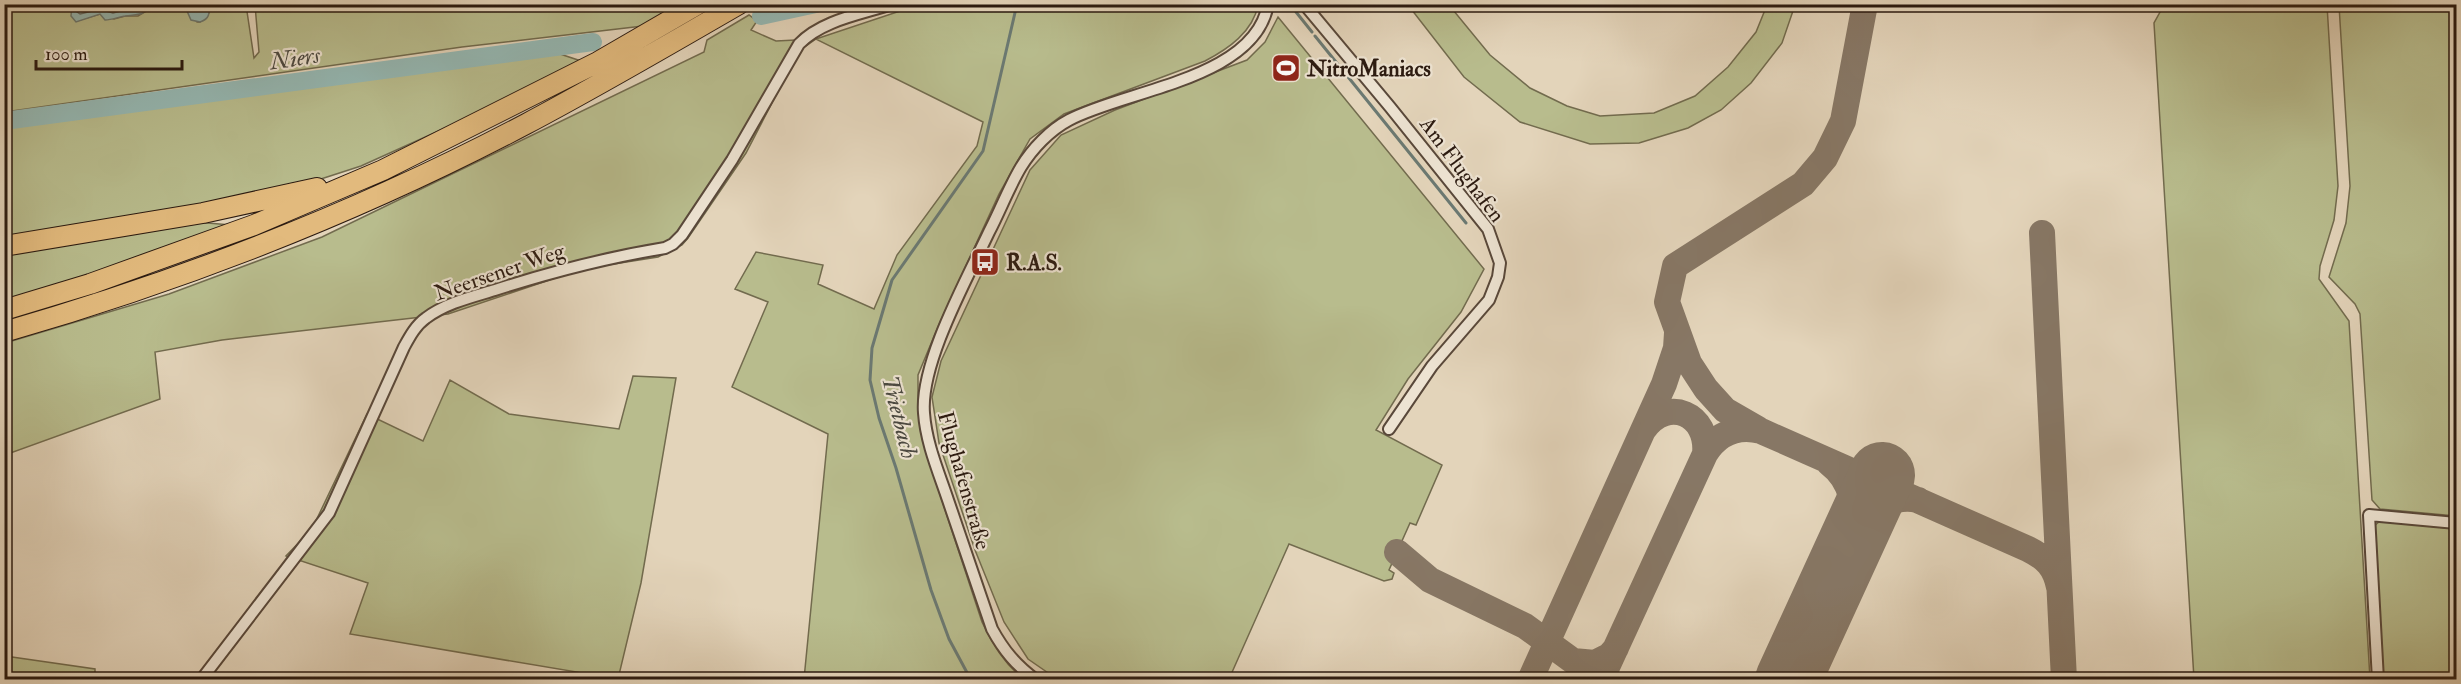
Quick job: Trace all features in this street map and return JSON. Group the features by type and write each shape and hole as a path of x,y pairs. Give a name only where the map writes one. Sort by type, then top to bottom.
{"highway":[{"path":"4,310 90,284 244,229 383,170 598,62 698,4"},
{"path":"4,332 98,303 229,256 313,223 412,179 524,124 656,54 739,4"},
{"path":"4,246 226,209 383,170"}],"street":[{"name":"Neersener Weg","path":"201,680 329,513 404,347 420,323 438,310 537,276 597,259 666,248 673,244 682,235 732,160 799,44 820,28 892,4"},
{"name":"Flughafenstraße","path":"1036,680 1017,666 1003,649 992,629 935,462 924,417 923,397 933,357 1022,166 1045,138 1068,120 1202,71 1236,54 1260,28 1268,4"},
{"name":"Am Flughafen","path":"1304,4 1488,229 1500,263 1498,277 1489,300 1432,366 1389,429"},
{"path":"2378,680 2369,514 2457,523"}],"green space":[{"path":"4,5 72,5 71,10 76,21 100,14 114,19 138,16 148,10 150,5 190,5 188,8 197,22 200,22 209,13 207,5 246,5 254,58 259,52 255,5 679,5 643,26 462,47 5,112"},
{"path":"918,5 1258,5 1245,31 1231,45 1214,56 1064,114 1030,139 999,194 918,375 918,412 925,449 982,622 999,653 1023,679 804,679 828,434 732,387 768,302 735,289 756,252 823,265 818,284 874,309 897,255 977,146 983,122 816,39"},
{"path":"1408,5 1449,5 1490,55 1530,88 1567,106 1600,116 1654,113 1695,96 1728,67 1756,32 1767,5 1795,5 1782,43 1751,83 1721,110 1688,128 1639,143 1590,144 1520,122 1464,77"},
{"path":"2164,5 2327,5 2338,186 2334,220 2320,266 2319,279 2349,321 2370,679 2194,679 2154,23"},
{"path":"2339,5 2456,5 2456,516 2380,509 2372,500 2360,314 2355,304 2329,277 2346,223 2350,186"},
{"path":"749,15 757,21 751,30 776,41 816,39 799,51 746,153 682,245 658,257 582,269 448,314 222,340 155,352 160,399 5,455 5,343 169,294 322,237 704,52 707,40"},
{"path":"1278,17 1484,269 1461,312 1408,379 1376,430 1442,465 1416,525 1410,523 1389,570 1394,573 1392,579 1384,581 1289,544 1229,679 1057,679 1028,659 1004,622 975,550 939,443 932,397 941,361 1030,170 1061,135 1115,110 1247,60 1265,42"},
{"path":"560,54 581,61 463,120 361,166 290,189 5,237 5,127 480,61"},
{"path":"196,222 231,225 97,273 5,300 5,255"},
{"path":"633,376 676,378 641,583 618,679 350,634 368,583 286,556 312,529 367,414 423,441 450,380 509,414 619,429"},
{"path":"2380,521 2456,529 2456,679 2382,679 2373,527"},
{"path":"5,656 95,669 95,679 5,679"}],"water":[{"path":"72,4 150,5 145,12 139,14 105,20 100,14 76,22 71,16"},
{"path":"190,5 207,5 209,13 207,17 200,22 191,20 187,11"}],"waterway":[{"name":"Niers","path":"761,16 816,4"},
{"name":"Trietbach","path":"971,680 949,639 931,590 896,468 879,418 870,380 872,348 892,280 983,151 1017,4"},
{"path":"1296,12 1312,32"},
{"path":"1315,36 1466,223"},
{"name":"Niers","path":"4,121 593,42"}],"taxiway":[{"path":"1758,429 1725,410 1706,389 1689,363 1667,302 1675,266 1803,184 1825,158 1843,121 1865,4"},
{"path":"2042,233 2064,680"},
{"path":"1530,680 1664,384 1676,348 1677,333"},
{"path":"1644,429 1664,413 1685,414 1701,429 1705,440 1705,454"},
{"path":"1601,680 1705,454 1722,436 1737,430 1761,431 2028,549 2049,564 2059,587"},
{"path":"1829,463 1837,470 1848,487 1853,505 1855,535"},
{"path":"1855,535 1874,513 1889,503 1907,499 1918,500"},
{"path":"1397,552 1430,580 1525,626 1573,661 1595,663 1609,656 1616,648"}],"runway":[{"path":"1788,680 1882,475"}],"place":[{"name":"NitroManiacs","path":"1286,68"},
{"name":"R.A.S.","path":"985,262"}]}
